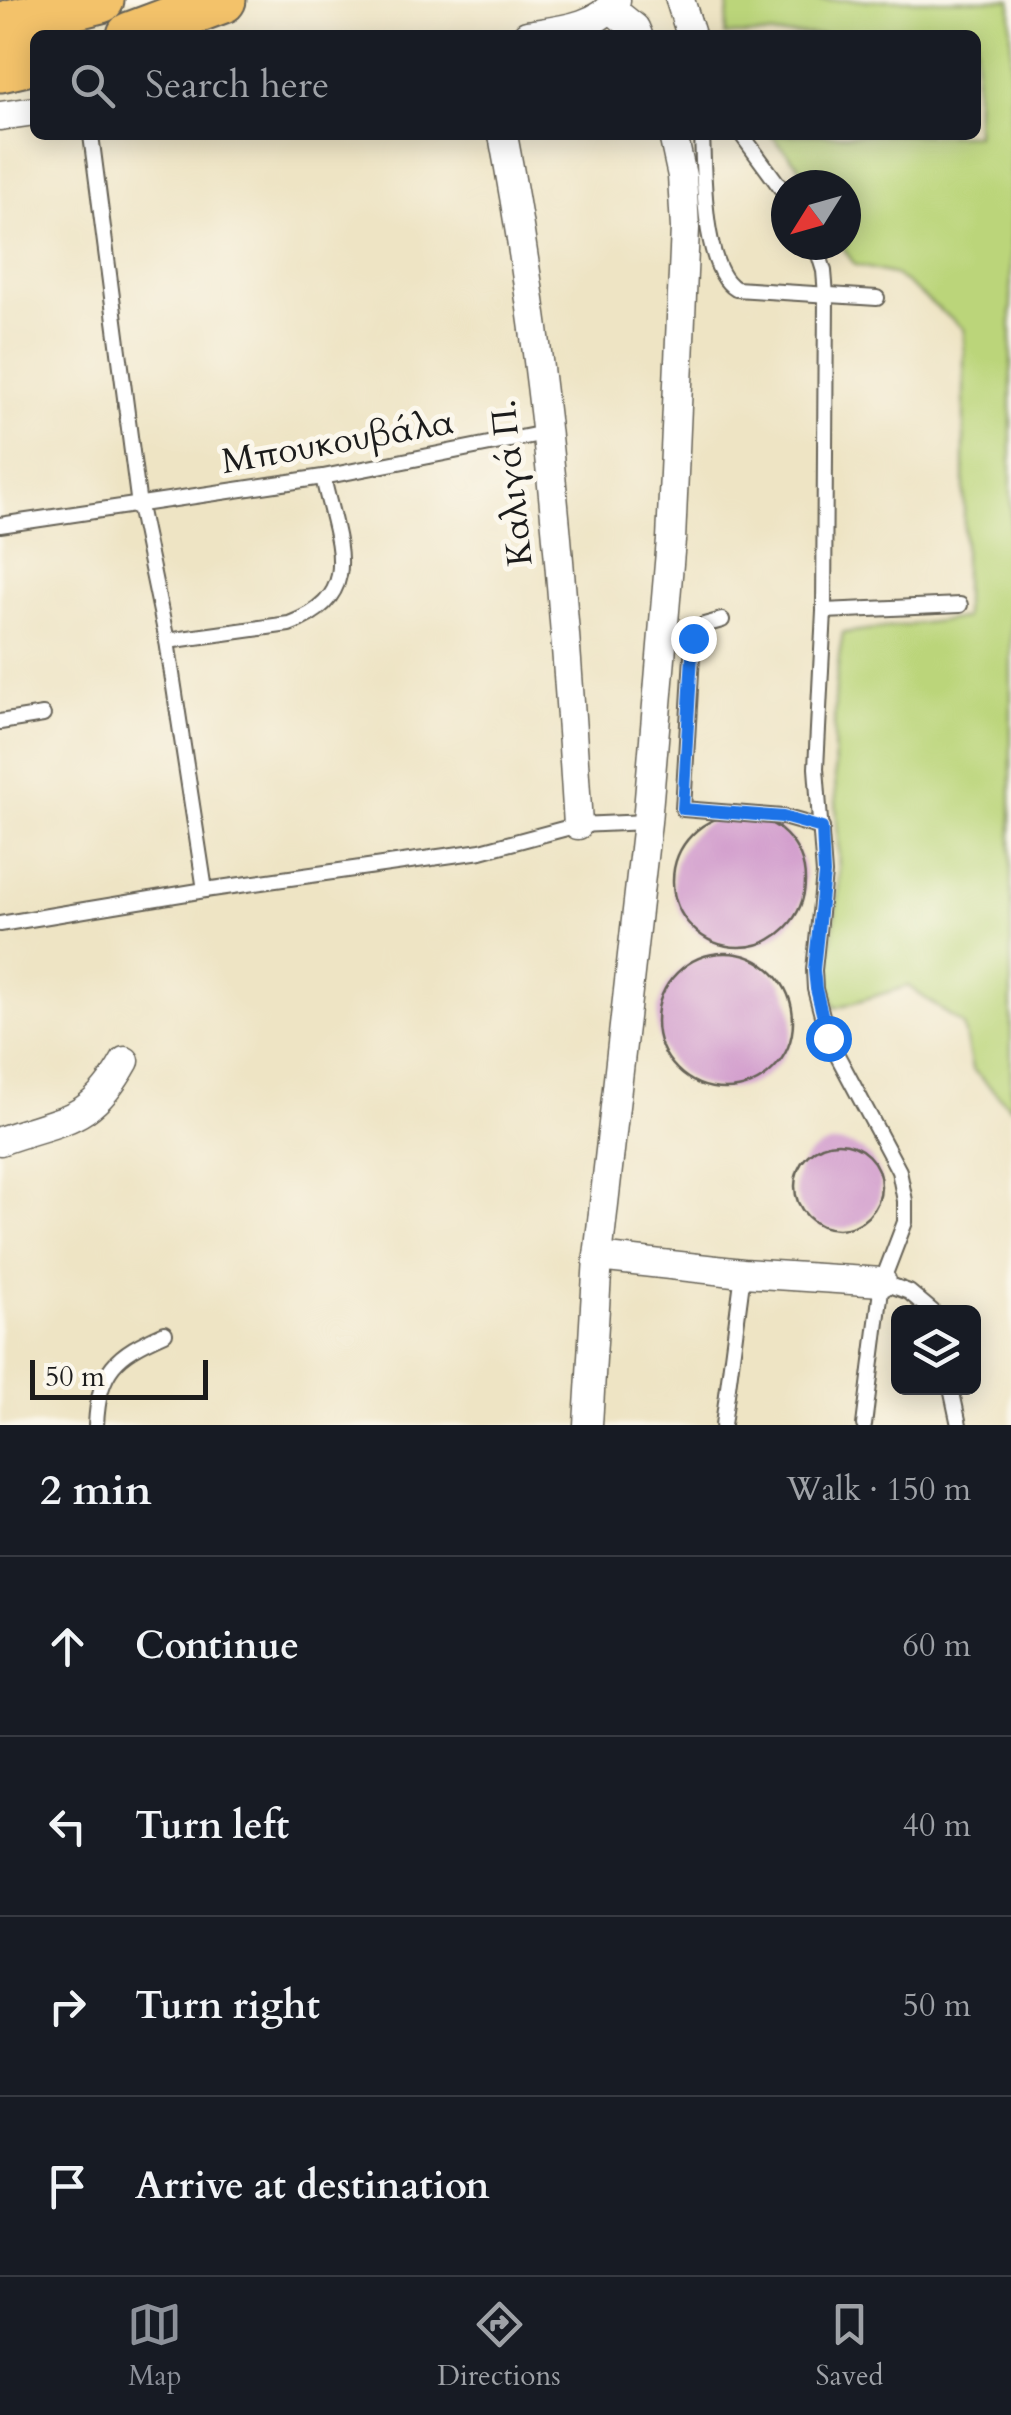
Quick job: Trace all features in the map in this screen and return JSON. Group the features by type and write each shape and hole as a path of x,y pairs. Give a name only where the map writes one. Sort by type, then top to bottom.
{"main road":[{"path":"0,25 101,0"},
{"path":"143,30 224,0"},
{"path":"0,69 30,62"}],"street":[{"path":"680,0 689,30"},
{"path":"554,30 576,26 613,4 636,30"},
{"path":"0,116 30,111"},
{"name":"Καλιγά Π.","path":"503,140 545,433 569,680 578,825"},
{"path":"588,1425 598,1257 647,822 670,540 685,228 682,176 674,140"},
{"path":"0,1140 79,1114 96,1104 126,1062"},
{"path":"598,1257 743,1273 882,1282"}],"lane":[{"path":"93,140 138,506 166,641 205,890"},
{"path":"702,140 714,255 722,277 736,289 877,298"},
{"path":"746,140 771,175"},
{"path":"821,260 826,295 824,611 816,768 824,874 814,970 828,1038 898,1171 905,1201 904,1222 882,1282 864,1425"},
{"name":"Μπουκουβάλα","path":"0,525 324,477 545,433"},
{"path":"166,641 289,624 328,601 340,579 341,563 324,477"},
{"path":"824,611 960,605"},
{"path":"722,620 704,626 693,638 683,809 783,817 822,828"},
{"path":"0,722 43,715"},
{"path":"0,924 481,851 578,825 647,822"},
{"path":"723,1425 743,1273"},
{"path":"882,1282 909,1292 925,1305"},
{"path":"96,1425 104,1374 127,1351 165,1333"},
{"path":"953,1395 960,1425"}],"green space":[{"path":"729,0 1011,0 1011,1108 972,1069 963,1025 908,986 835,1008 829,974 839,871 834,723 843,633 964,618 964,329 896,275 855,265 852,260 861,260 861,170 800,170 776,140 981,140 981,30 726,30"}],"building":[{"path":"739,815 764,820 786,834 800,856 805,881 800,906 786,928 764,942 739,947 714,942 692,928 678,906 673,881 678,856 692,834 714,820"},
{"path":"725,953 751,958 773,973 788,995 793,1021 788,1047 773,1069 751,1084 725,1089 699,1084 677,1069 662,1047 657,1021 662,995 677,973 699,958"},
{"path":"838,1143 855,1146 874,1162 881,1186 878,1203 862,1222 838,1229 821,1226 802,1210 795,1186 798,1169 814,1150"}],"route":[{"path":"693,638 683,809 783,817 822,828 824,874 814,970 828,1038"}]}
